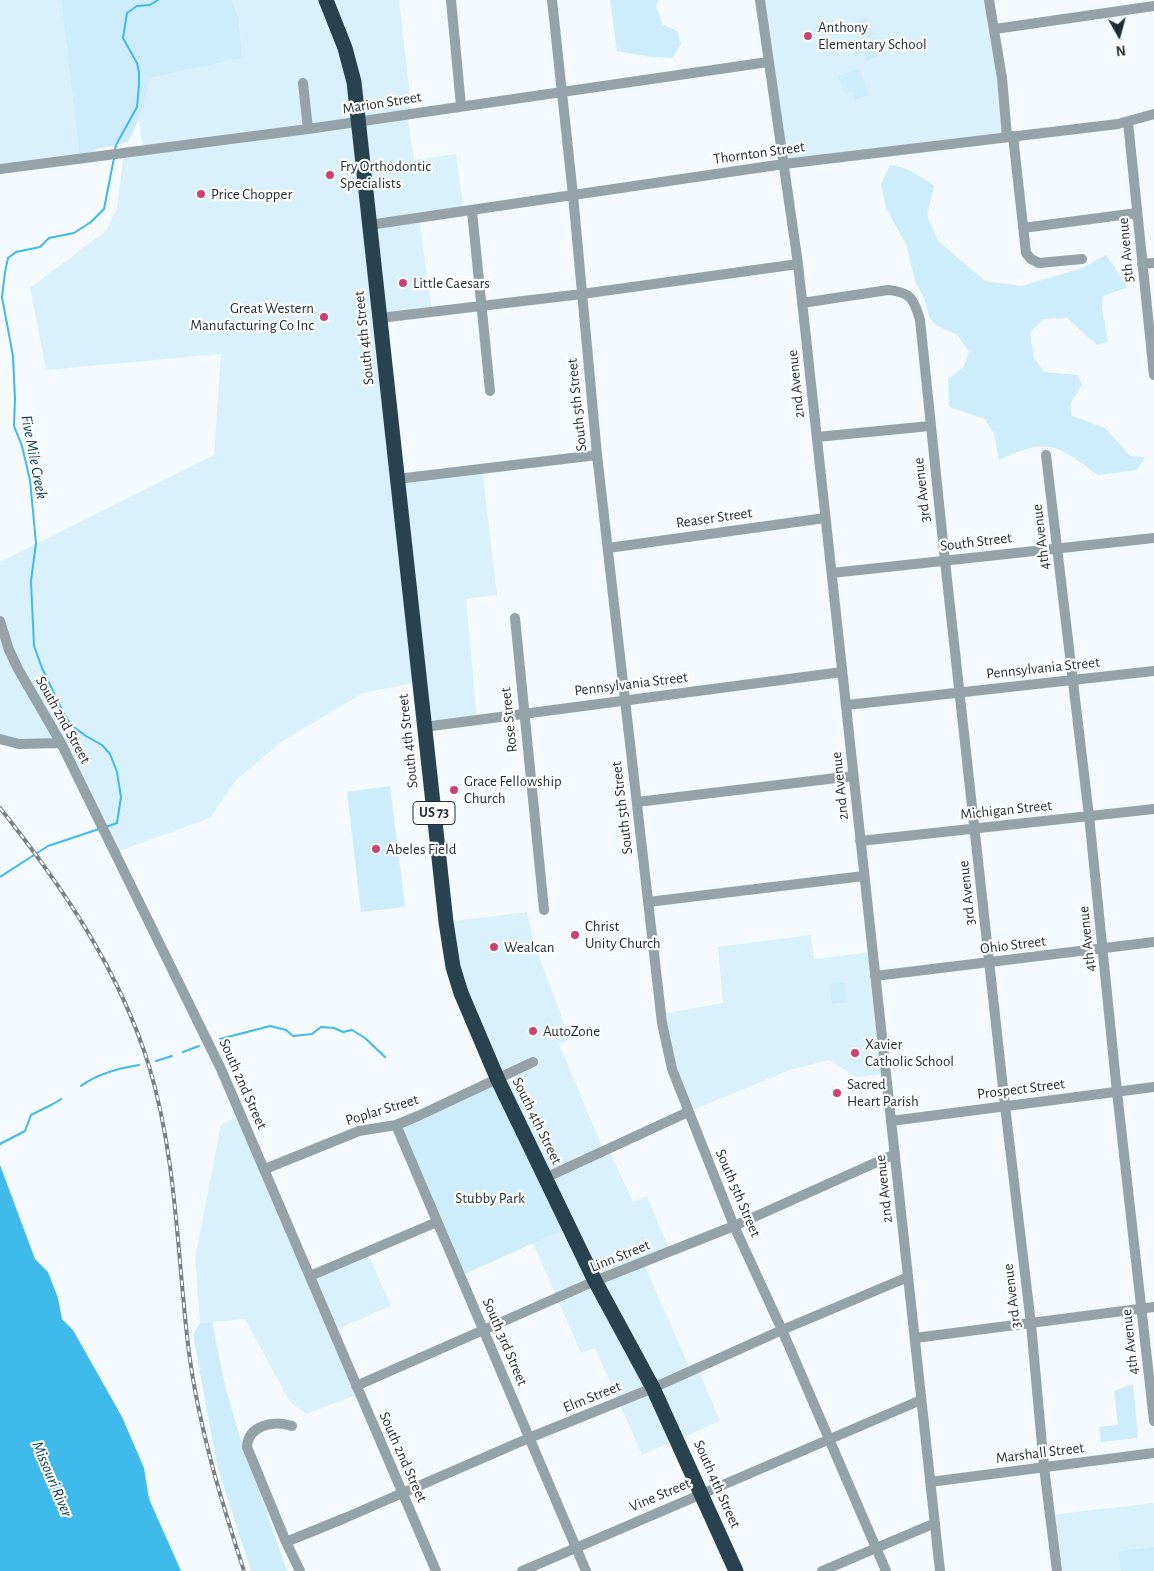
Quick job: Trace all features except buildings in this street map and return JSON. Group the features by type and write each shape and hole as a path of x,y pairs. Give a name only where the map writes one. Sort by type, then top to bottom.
{"highway":[{"name":"South 4th Street","path":"326,0 347,55 354,82 424,727 446,922 453,967 470,1018 498,1080 595,1281 653,1388 736,1571"}],"street":[{"path":"451,0 461,106"},
{"name":"South 5th Street","path":"552,0 573,195 597,455 662,1023 672,1069 734,1226 782,1330 886,1571"},
{"name":"2nd Avenue","path":"760,0 798,264 940,1571"},
{"path":"990,0 1026,253 1039,263 1082,259"},
{"path":"995,29 1154,6"},
{"name":"Marion Street","path":"0,169 308,129 562,90 768,62"},
{"path":"303,83 308,129"},
{"name":"Thornton Street","path":"369,225 784,164 1128,122 1154,114"},
{"name":"5th Avenue","path":"1128,122 1154,375"},
{"path":"472,210 490,391"},
{"path":"1023,228 1137,213"},
{"path":"1142,264 1154,263"},
{"path":"380,318 582,294 798,264"},
{"name":"3rd Avenue","path":"802,302 888,290 902,292 911,297 920,320 944,561 1031,1324 1044,1468 1057,1571"},
{"path":"817,437 930,426"},
{"name":"4th Avenue","path":"1046,454 1089,816 1117,1092 1154,1421"},
{"path":"397,479 597,455"},
{"name":"Reaser Street","path":"608,548 825,518"},
{"name":"South Street","path":"832,573 1154,538"},
{"name":"Rose Street","path":"514,618 544,910"},
{"name":"South 2nd Street","path":"0,621 9,650 18,669 60,743 111,843 221,1069 436,1571"},
{"name":"Pennsylvania Street","path":"846,705 1154,671"},
{"name":"Pennsylvania Street","path":"424,727 842,672"},
{"path":"0,739 19,744 60,743"},
{"path":"637,802 853,776"},
{"name":"Michigan Street","path":"860,841 1154,809"},
{"path":"648,902 864,876"},
{"name":"Ohio Street","path":"875,976 1154,942"},
{"name":"Poplar Street","path":"265,1169 359,1131 396,1125 498,1080 533,1062"},
{"name":"Prospect Street","path":"892,1121 1154,1087"},
{"path":"545,1178 688,1112"},
{"name":"South 3rd Street","path":"396,1125 586,1571"},
{"name":"Linn Street","path":"356,1386 595,1281 734,1226 895,1154"},
{"path":"310,1276 437,1222"},
{"name":"Elm Street","path":"286,1542 529,1438 653,1388 782,1330 908,1277"},
{"path":"915,1338 1154,1307"},
{"name":"Vine Street","path":"522,1571 828,1438 921,1400"},
{"path":"292,1426 282,1423 261,1427 252,1433 247,1440 247,1447 300,1571"},
{"name":"Marshall Street","path":"930,1482 1154,1453"},
{"path":"822,1571 935,1524"}],"shaded area":[{"path":"0,0 61,0 80,159 0,169"},
{"path":"232,0 399,0 412,113 407,114 414,160 456,154 464,212 419,218 432,312 380,318 397,478 482,468 497,595 466,599 477,720 424,727 419,682 363,693 281,742 235,781 210,818 116,852 61,743 0,739 0,562 214,455 221,354 46,370 30,288 106,231 117,208 124,153 143,151 139,119 151,78 242,58 239,19"},
{"path":"760,0 989,0 1007,137 784,164"},
{"path":"527,912 535,946 570,1039 559,1044 603,1149 608,1148 633,1202 647,1196 670,1252 643,1262 691,1371 698,1368 720,1421 642,1455 595,1348 581,1353 533,1243 568,1227 470,1017 446,922"},
{"path":"811,935 814,959 872,952 886,1074 856,1077 829,1060 790,1070 688,1112 661,1014 723,1003 718,947"},
{"path":"241,1115 310,1276 367,1252 391,1306 333,1331 359,1394 306,1414 290,1402 245,1319 200,1323 195,1258 221,1125"},
{"path":"1154,1503 1154,1571 1057,1571 1050,1515"}],"green space":[{"path":"61,0 232,0 239,19 242,58 151,78 139,119 128,142 97,149 80,159"},
{"path":"610,0 659,0 656,5 662,24 677,31 681,44 672,58 651,57 617,51"},
{"path":"867,18 874,35 859,40 852,23"},
{"path":"875,38 881,55 866,61 860,43"},
{"path":"859,68 869,95 855,100 852,91 844,93 838,76"},
{"path":"890,165 919,175 934,186 927,215 938,241 985,281 1022,286 1082,268 1106,255 1128,287 1103,296 1102,308 1108,342 1097,345 1067,318 1044,319 1030,332 1034,358 1044,372 1078,375 1082,385 1070,404 1072,416 1105,428 1130,456 1145,457 1137,470 1098,475 1072,456 1051,447 1041,446 1029,448 999,460 994,433 985,419 949,407 948,379 963,368 969,352 957,334 937,326 930,319 924,298 916,284 906,244 886,208 881,184"},
{"name":"Abeles Field","path":"390,786 405,907 361,912 347,792"},
{"path":"845,983 847,1002 832,1004 830,984"},
{"name":"Stubby Park","path":"498,1080 569,1227 460,1276 396,1125"},
{"path":"212,1322 225,1386 238,1431 287,1571 251,1571 217,1465 193,1334 200,1323"},
{"path":"1133,1384 1138,1438 1101,1442 1099,1427 1118,1425 1114,1391"},
{"path":"1154,1547 1154,1571 1121,1571 1119,1551"}],"water":[{"name":"Missouri River","path":"0,1165 35,1259 48,1272 58,1298 62,1319 73,1330 122,1417 144,1468 149,1499 181,1571 0,1571"}],"waterway":[{"name":"Five Mile Creek","path":"115,150 137,107 139,85 137,63 123,38 127,13 137,6 150,5 158,0"},
{"name":"Five Mile Creek","path":"106,827 117,823 121,797 117,772 110,754 102,745 71,725 42,668 34,646 31,581 36,543 30,480 22,446 14,426 13,356 2,297 8,258 16,252 40,247 49,238 74,233 91,222 104,209 114,158"},
{"name":"Five Mile Creek","path":"0,877 48,846 99,829"},
{"path":"220,1039 270,1026 286,1030 293,1036 312,1034 321,1027 334,1028 343,1032 352,1030 365,1038 385,1057"},
{"path":"183,1052 199,1046"},
{"path":"156,1061 172,1056"},
{"path":"81,1086 109,1072 139,1065"},
{"path":"0,1144 25,1131 31,1115 61,1099"}],"railway":[{"path":"0,808 66,898 105,962 137,1030 149,1066 158,1101 171,1172 193,1381 212,1464 244,1571"}],"place":[{"name":"Anthony Elementary School","path":"808,36"},
{"name":"Fry Orthodontic Specialists","path":"330,175"},
{"name":"Price Chopper","path":"201,194"},
{"name":"Little Caesars","path":"403,283"},
{"name":"Great Western Manufacturing Co Inc","path":"324,317"},
{"name":"Grace Fellowship Church","path":"454,790"},
{"name":"Abeles Field","path":"376,849"},
{"name":"Christ Unity Church","path":"575,935"},
{"name":"Wealcan","path":"494,947"},
{"name":"AutoZone","path":"533,1031"},
{"name":"Xavier Catholic School","path":"855,1053"},
{"name":"Sacred Heart Parish","path":"837,1093"}]}
